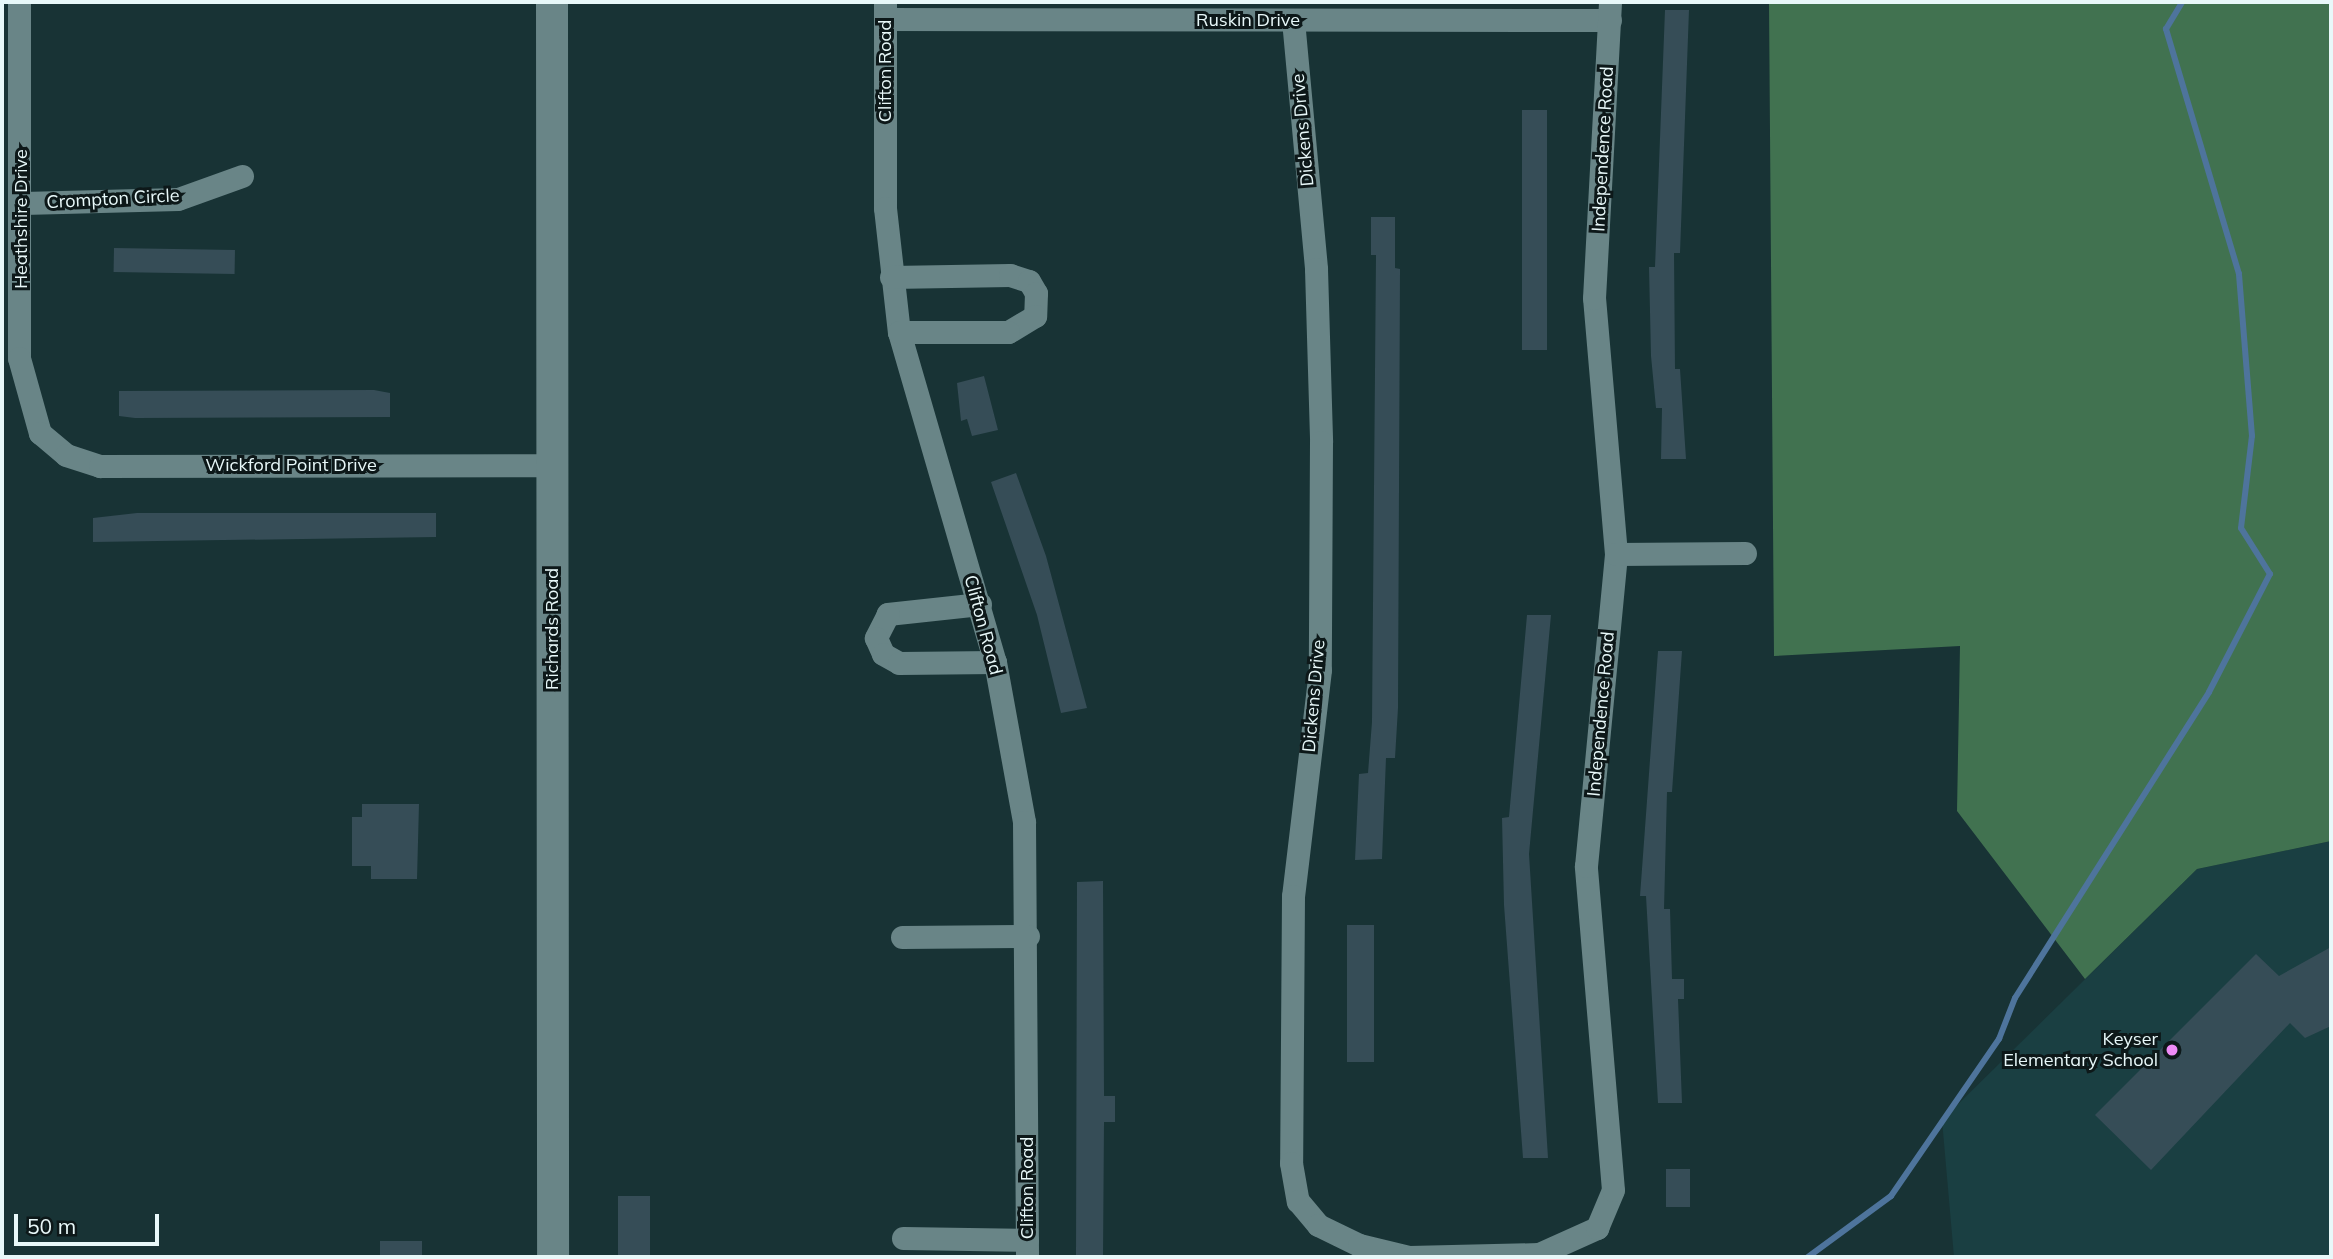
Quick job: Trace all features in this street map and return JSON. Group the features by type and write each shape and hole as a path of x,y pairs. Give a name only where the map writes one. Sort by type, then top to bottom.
{"street":[{"name":"Richards Road","path":"552,2 553,1257"},
{"name":"Heathshire Drive","path":"13,4 23,202 19,358 40,433"},
{"name":"Ruskin Drive","path":"885,10 1293,20 1610,11"},
{"name":"Clifton Road","path":"885,10 891,277 899,332 930,454 980,604 995,662 1024,822 1028,936 1027,1248"},
{"name":"Independence Road","path":"1409,1257 1539,1254 1597,1228 1609,1210 1613,1190 1586,866 1616,554 1594,298 1610,11"},
{"name":"Dickens Drive","path":"1293,20 1316,269 1321,442 1320,670 1293,896 1292,1163 1298,1201 1318,1225 1359,1245 1409,1257"},
{"name":"Crompton Circle","path":"23,202 178,199 242,176"},
{"path":"891,277 1010,275 1029,281 1036,293 1035,316 1008,332 899,332"},
{"name":"Wickford Point Drive","path":"40,433 66,455 100,466 552,465"},
{"path":"1616,554 1745,553"},
{"path":"980,604 888,614 877,638 883,654 899,663 995,662"},
{"path":"902,937 1028,936"},
{"path":"903,1238 1027,1248"}],"shaded area":[{"name":"Keyser Elementary School","path":"2331,841 2331,1257 1954,1257 1942,1120 2197,869"}],"green space":[{"path":"1769,2 2331,2 2331,841 2197,869 2085,979 1957,811 1960,646 1774,656"}],"building":[{"path":"1665,10 1689,10 1680,253 1674,253 1675,369 1680,369 1686,459 1661,459 1662,408 1656,408 1651,356 1649,267 1655,267"},
{"path":"1522,110 1547,110 1547,350 1522,350"},
{"path":"1371,217 1395,217 1395,268 1400,269 1398,708 1395,758 1386,758 1382,859 1355,860 1359,774 1368,773 1372,722 1376,255 1371,255"},
{"path":"114,248 235,250 235,274 114,272"},
{"path":"984,376 998,430 972,436 967,419 961,421 957,383"},
{"path":"374,390 390,393 390,417 135,418 119,416 119,391"},
{"path":"1016,473 1046,556 1087,708 1061,713 1037,615 991,482"},
{"path":"137,513 436,513 436,537 93,542 93,518"},
{"path":"1527,615 1551,615 1529,854 1548,1158 1523,1158 1504,905 1502,818 1509,817"},
{"path":"1658,651 1682,651 1672,792 1667,792 1664,909 1670,909 1672,979 1684,979 1684,999 1678,999 1682,1103 1658,1103 1646,896 1640,896"},
{"path":"362,804 419,804 417,879 371,879 371,866 352,866 352,817 362,817"},
{"path":"1103,881 1104,1096 1115,1096 1115,1122 1104,1122 1103,1257 1076,1257 1077,882"},
{"path":"1347,925 1374,925 1374,1062 1347,1062"},
{"path":"2331,947 2331,1026 2305,1038 2290,1023 2151,1170 2095,1115 2256,954 2279,976"},
{"path":"1666,1169 1690,1169 1690,1207 1666,1207"},
{"path":"618,1196 650,1196 650,1257 618,1257"},
{"path":"380,1241 422,1241 422,1257 380,1257"}],"waterway":[{"path":"1808,1257 1891,1196 1999,1039 2015,998 2209,692 2270,574 2241,528 2252,436 2239,274 2166,29 2182,2"}],"place":[{"name":"Keyser Elementary School","path":"2172,1050"}]}
